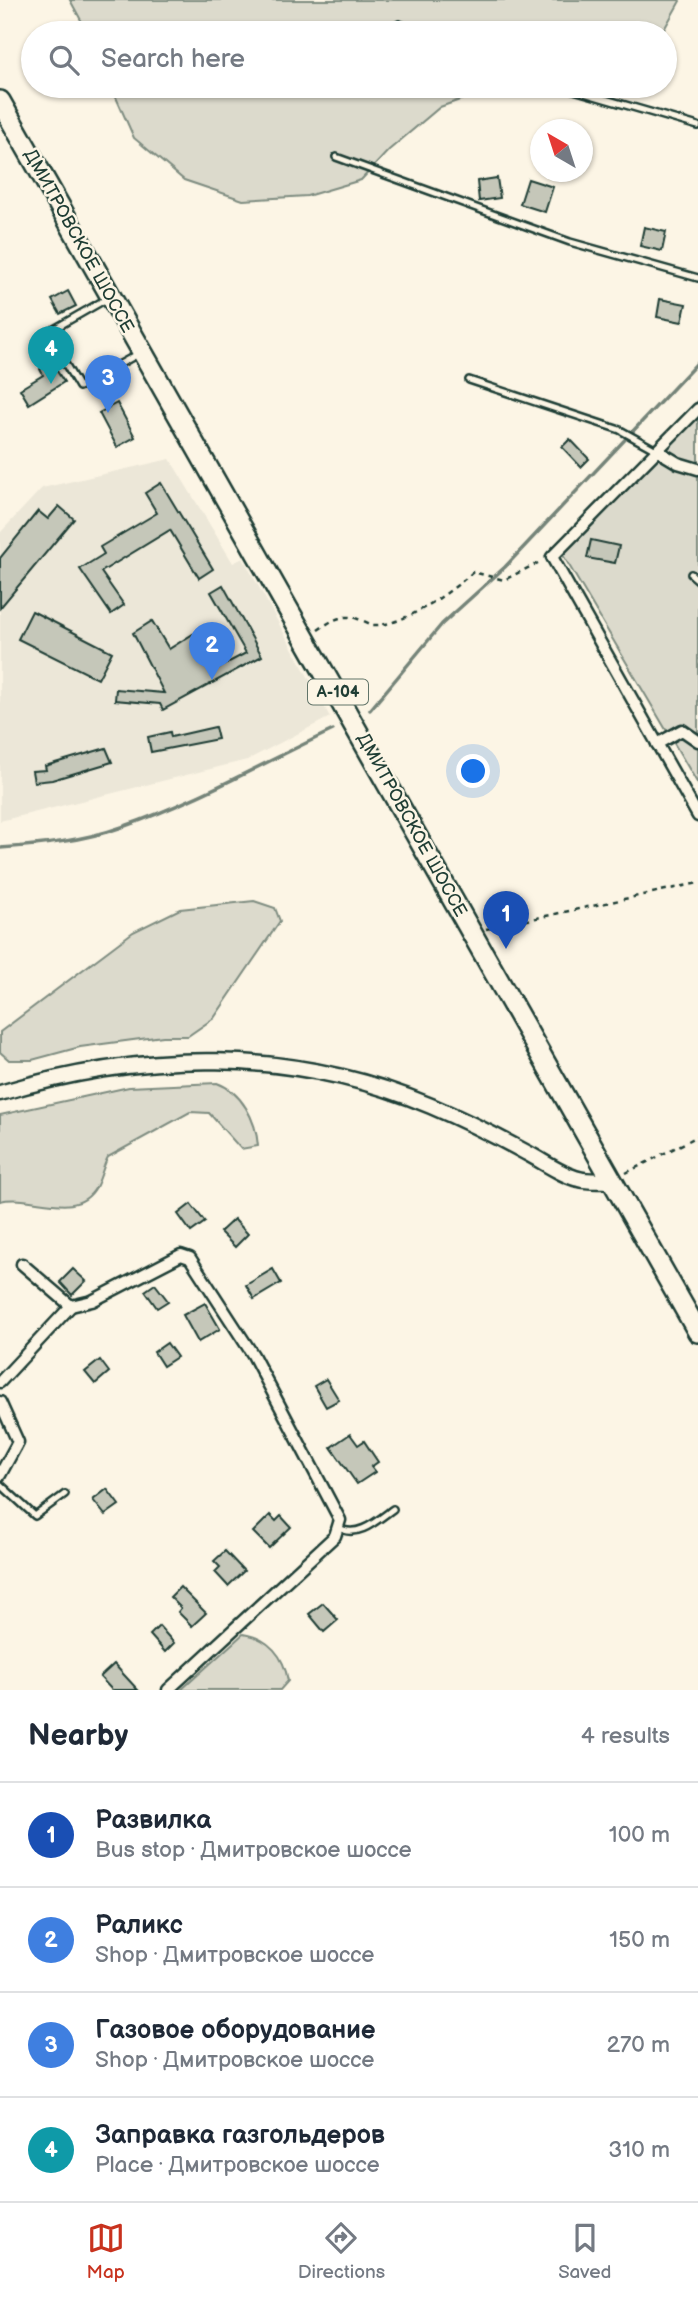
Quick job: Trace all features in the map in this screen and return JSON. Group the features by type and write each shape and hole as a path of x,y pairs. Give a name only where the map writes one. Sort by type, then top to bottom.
{"highway":[{"name":"ДМИТРОВСКОЕ ШОССЕ","path":"0,100 141,352 307,637 698,1332"}],"street":[{"path":"698,409 551,557 698,816"},
{"path":"658,451 678,463 698,469"},
{"path":"657,744 682,730 698,741"},
{"path":"0,1093 38,1082 118,1066 191,1059 252,1061 311,1068 368,1083 430,1105 579,1179 611,1181"},
{"path":"0,1382 71,1306 92,1301 181,1255 190,1258 253,1355 284,1411 340,1520 335,1536 168,1690"},
{"path":"22,1264 71,1306"},
{"path":"0,1402 18,1442 0,1475"}],"lane":[{"path":"601,98 698,126"},
{"path":"336,157 570,242 698,278"},
{"path":"111,296 47,333 79,387 141,352"},
{"path":"469,380 620,430 658,451"},
{"path":"691,574 698,580"},
{"path":"0,1484 35,1517 65,1494"},
{"path":"338,1527 344,1531 355,1532 393,1509"}],"path":[{"path":"307,637 336,617 354,617 374,625 410,615 446,596 473,572 504,580 551,557"},
{"path":"472,932 698,883"},
{"path":"611,1181 698,1136"}],"shaded area":[{"path":"70,0 680,1 669,21 81,21"},
{"path":"116,98 466,98 440,107 389,150 361,180 307,196 243,200 184,180 134,138"},
{"path":"698,401 698,784 560,550"},
{"path":"170,459 233,563 243,558 330,717 247,760 0,821 0,533 42,488"},
{"path":"254,901 275,908 280,921 214,1018 188,1036 163,1036 80,1047 32,1060 9,1060 0,1052 0,1032 133,932 180,909"},
{"path":"217,1083 234,1093 246,1108 254,1126 258,1146 241,1149 209,1113 190,1112 108,1157 96,1187 77,1203 65,1205 26,1200 0,1201 0,1115 129,1087"},
{"path":"243,1634 268,1644 279,1656 288,1681 280,1690 181,1690"}],"building":[{"path":"497,178 500,198 479,201 477,181"},
{"path":"528,179 530,182 553,187 545,212 520,204"},
{"path":"644,227 666,232 662,251 640,246"},
{"path":"68,291 76,306 60,314 52,300"},
{"path":"660,299 686,304 682,322 657,317"},
{"path":"51,362 64,382 29,404 20,389 43,375 40,369"},
{"path":"117,403 135,437 117,447 99,413"},
{"path":"570,439 589,459 581,467 562,447"},
{"path":"161,483 213,569 199,578 170,530 101,572 124,605 111,614 80,569 104,554 100,547 157,513 145,493"},
{"path":"59,506 74,519 0,608 0,558 38,511 48,519"},
{"path":"591,540 619,546 615,563 587,558"},
{"path":"223,585 262,656 163,710 160,704 115,700 116,689 164,693 133,633 152,621 169,649 193,634 214,670 246,653 211,592"},
{"path":"32,611 112,652 98,679 18,639"},
{"path":"215,727 218,739 151,752 148,737 170,732 171,737"},
{"path":"106,748 112,762 52,780 34,782 32,771 46,770 45,766"},
{"path":"191,1204 205,1222 191,1232 178,1214"},
{"path":"234,1219 248,1234 235,1247 220,1232"},
{"path":"73,1269 86,1281 72,1295 60,1282"},
{"path":"273,1269 281,1283 254,1299 246,1285"},
{"path":"155,1284 168,1301 157,1308 145,1291"},
{"path":"205,1303 220,1329 198,1342 183,1315"},
{"path":"167,1343 177,1357 163,1366 154,1352"},
{"path":"100,1360 109,1372 95,1384 85,1372"},
{"path":"326,1379 339,1400 326,1407 314,1386"},
{"path":"350,1434 358,1445 364,1441 378,1462 371,1467 375,1472 357,1484 331,1447"},
{"path":"107,1489 119,1505 105,1515 93,1500"},
{"path":"270,1515 276,1521 281,1516 291,1527 269,1548 253,1532"},
{"path":"225,1551 244,1571 228,1586 215,1572 220,1567 214,1561"},
{"path":"180,1587 206,1613 192,1626 178,1612 181,1608 170,1597"},
{"path":"323,1603 338,1620 324,1632 309,1614"},
{"path":"159,1626 174,1643 165,1652 150,1635"},
{"path":"114,1664 138,1690 112,1690 100,1677"}],"waterway":[{"path":"370,710 442,624 505,567 698,362"},
{"path":"0,848 77,839 122,827 202,794 333,730"}],"place":[{"name":"Заправка газгольдеров","path":"51,384"},
{"name":"Газовое оборудование","path":"108,413"},
{"name":"Раликс","path":"212,680"},
{"name":"Развилка","path":"506,949"}]}
